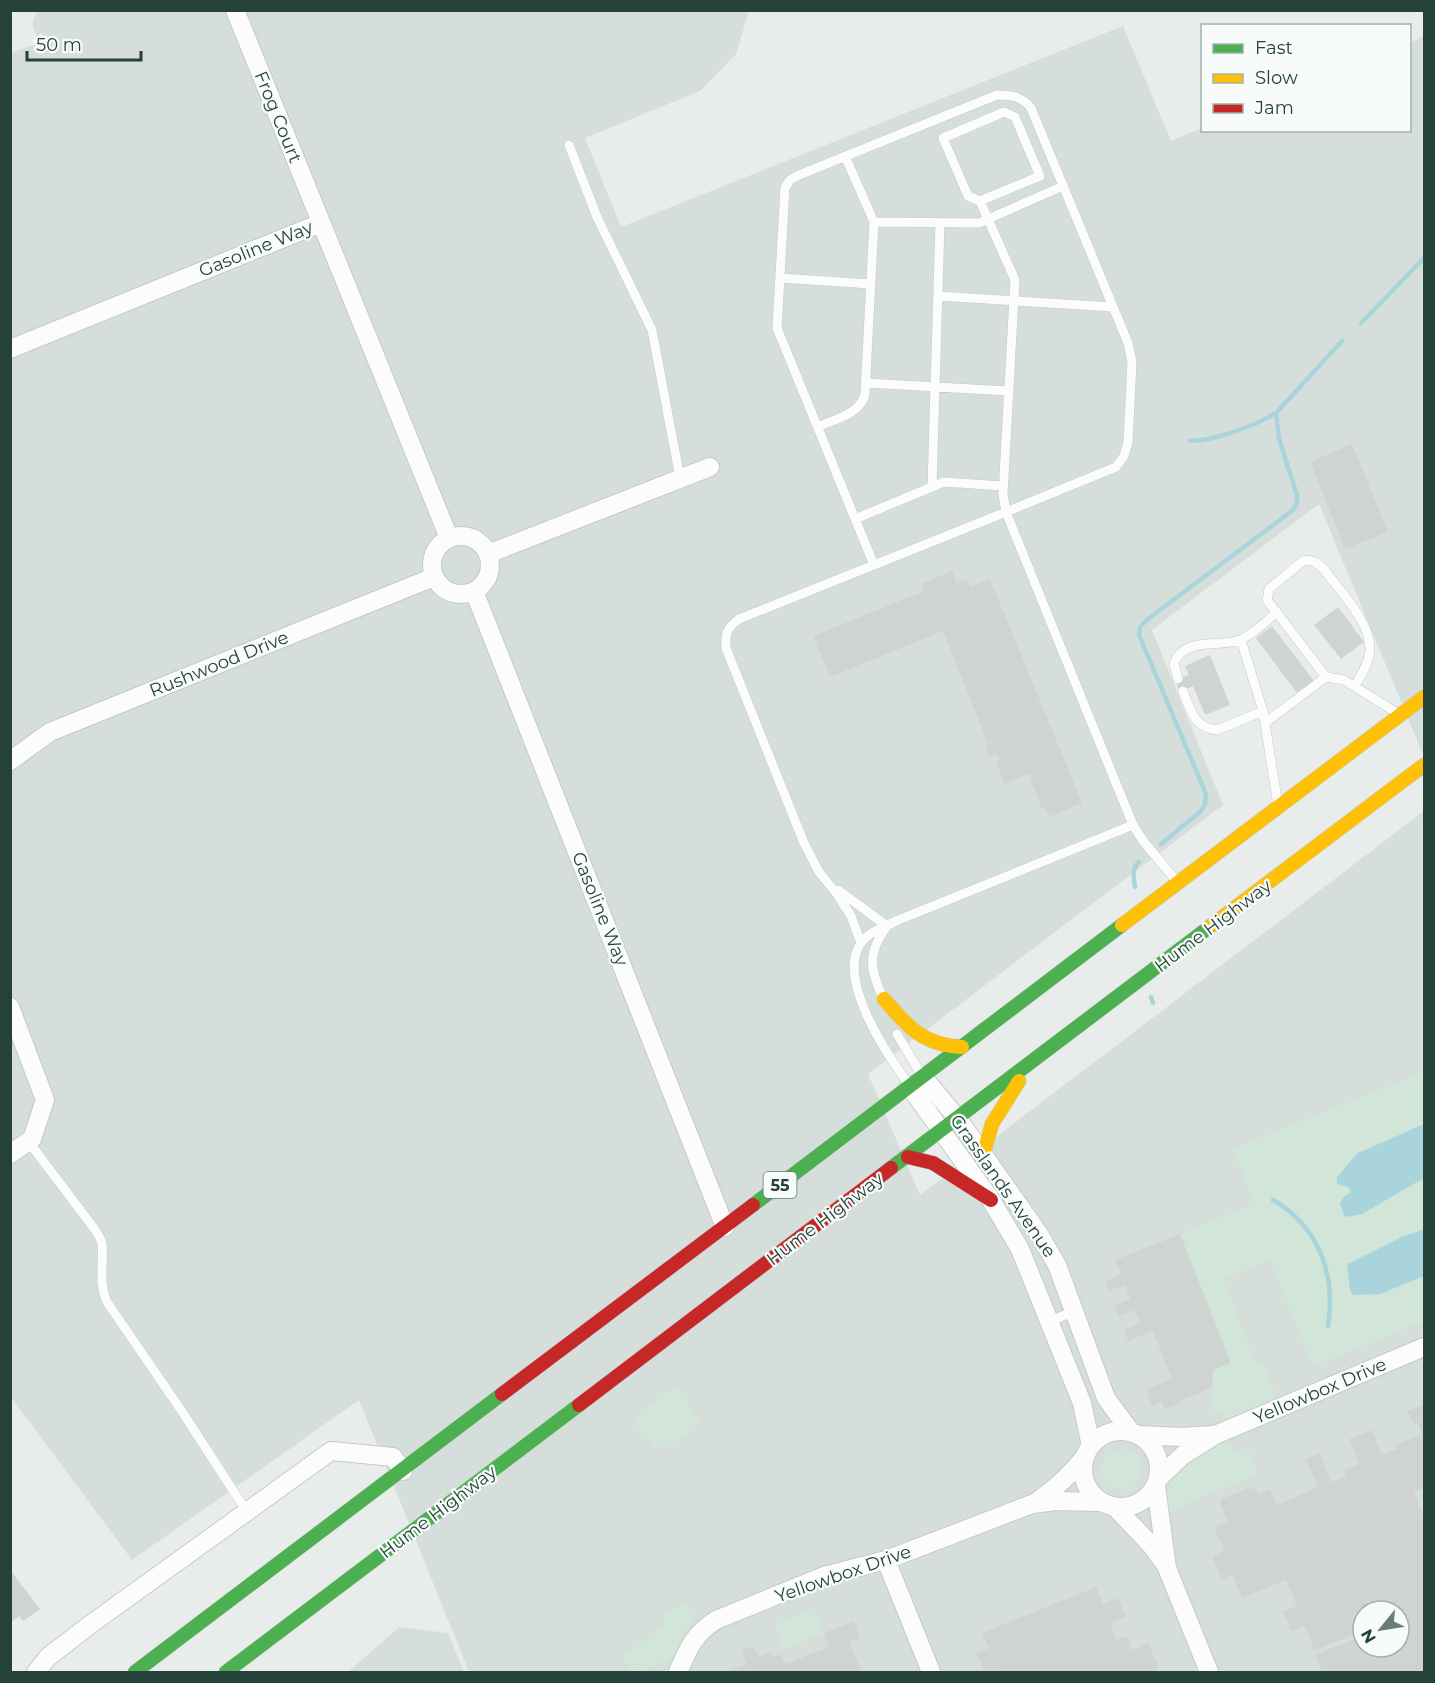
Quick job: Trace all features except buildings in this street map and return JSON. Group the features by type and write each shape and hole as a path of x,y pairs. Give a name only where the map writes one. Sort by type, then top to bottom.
{"highway":[{"name":"55","path":"135,1672 1425,697"},
{"name":"Hume Highway","path":"226,1672 1425,765"},
{"path":"884,999 901,1019 928,1041 945,1047 962,1047"},
{"path":"983,1155 992,1124 1027,1067"},
{"path":"908,1156 933,1163 991,1200"}],"street":[{"name":"Frog Court","path":"235,10 321,224"},
{"name":"Gasoline Way","path":"10,349 321,224 449,538"},
{"path":"488,554 710,467"},
{"path":"458,536 476,540 488,554 489,571 486,579 474,591 465,594 447,591 434,577 432,568 435,550 449,538 458,536"},
{"name":"Rushwood Drive","path":"10,761 50,732 434,577"},
{"name":"Gasoline Way","path":"474,591 725,1227"},
{"path":"10,1007 45,1100 32,1139 10,1154"},
{"name":"Grasslands Avenue","path":"916,1082 958,1119 1039,1234 1057,1265 1106,1398 1135,1434"},
{"name":"Grasslands Avenue","path":"916,1082 943,1130 991,1200 1020,1249 1082,1403 1089,1450"},
{"name":"Yellowbox Drive","path":"1215,1435 1425,1347"},
{"path":"1032,1504 1069,1476 1099,1438 1109,1433 1120,1431 1182,1437 1215,1435"},
{"path":"1135,1434 1149,1443 1160,1466 1157,1482 1167,1568"},
{"path":"1032,1504 1056,1501 1127,1507 1139,1503 1149,1496 1157,1482 1183,1455 1215,1435"},
{"path":"1089,1450 1084,1475 1087,1485 1093,1495 1108,1504 1151,1545 1167,1568 1209,1672"},
{"path":"36,1672 48,1657 82,1630 331,1451 393,1457 403,1471"},
{"name":"Yellowbox Drive","path":"678,1672 691,1643 704,1628 716,1620 824,1576 886,1560 1032,1504"},
{"path":"886,1560 931,1672"}],"lane":[{"path":"861,943 851,916 819,872 800,832 726,648 725,634 739,619 874,565 1006,512 1116,467 1124,456 1128,442 1132,362 1128,343 1031,108 1024,100 1013,95 997,95 845,156 799,175 790,180 785,188 777,328 874,565"},
{"path":"980,201 1040,176 1015,117 1010,113 1004,112 943,138 968,196 980,201 1015,280 1003,486 1006,512 1134,825 1144,842 1178,884"},
{"path":"568,145 597,217 652,330 680,478"},
{"path":"818,427 856,410 864,403 866,383 873,222 845,156"},
{"path":"873,222 979,223 1063,186"},
{"path":"932,487 940,223"},
{"path":"780,278 871,284"},
{"path":"938,296 1113,307"},
{"path":"866,383 1008,391"},
{"path":"855,519 944,482 1003,486"},
{"path":"1355,686 1367,664 1370,651 1368,635 1363,622 1323,568 1315,562 1303,561 1269,589 1266,594 1268,600 1326,677 1344,680 1401,715"},
{"path":"1178,679 1174,664 1181,652 1206,643 1241,640 1277,612"},
{"path":"1241,640 1263,711 1279,808"},
{"path":"1265,723 1326,677"},
{"path":"1183,691 1198,723 1210,730 1217,730 1263,711"},
{"path":"916,1082 878,1038 860,996 854,971 854,960 861,943 874,931 1134,825"},
{"path":"826,882 887,926"},
{"path":"887,926 878,938 872,959 875,980 916,1082"},
{"path":"28,1141 102,1242 101,1280 102,1291 107,1302 247,1512"},
{"path":"1050,1321 1075,1311"}],"shaded area":[{"path":"37,11 749,11 736,54 700,91 585,138 621,227 1123,26 1171,141 1201,128 1201,132 1411,132 1411,42 1424,36 1424,757 1319,504 1152,630 1223,805 868,1074 920,1195 1424,811 1424,1672 469,1672 359,1400 132,1560 11,1397 10,53 39,43 32,24"},
{"path":"399,1627 448,1633 464,1672 348,1672"}],"green space":[{"path":"1424,1072 1424,1321 1313,1366 1270,1260 1223,1279 1256,1364 1262,1362 1276,1396 1272,1400 1226,1420 1223,1414 1213,1410 1213,1370 1231,1363 1180,1234 1255,1204 1233,1149"},
{"path":"675,1387 700,1421 690,1432 666,1448 654,1446 633,1419"},
{"path":"1228,1439 1234,1453 1248,1448 1258,1474 1168,1511 1170,1482 1183,1463 1203,1450"},
{"path":"1122,1449 1136,1455 1142,1469 1136,1483 1122,1489 1108,1483 1102,1469 1108,1455"},
{"path":"685,1603 693,1621 683,1633 674,1656 642,1672 629,1672 623,1657 665,1624 662,1615"},
{"path":"814,1608 824,1633 784,1649 774,1625"}],"water":[{"path":"1424,1124 1424,1178 1362,1214 1345,1217 1340,1204 1343,1197 1351,1192 1348,1187 1337,1184 1337,1177 1358,1153"},
{"path":"1424,1229 1424,1276 1380,1294 1353,1295 1350,1290 1347,1264 1402,1237"}],"waterway":[{"path":"1361,323 1424,258"},
{"path":"1161,844 1201,811 1205,804 1206,794 1139,635 1140,627 1293,510 1297,503 1297,495 1279,439 1276,413 1342,341"},
{"path":"1190,441 1234,432 1276,413"},
{"path":"1135,887 1134,870 1139,862"},
{"path":"1151,997 1153,1003"},
{"path":"1273,1200 1302,1224 1313,1238 1321,1254 1329,1288 1328,1326"}],"traffic: fast":[{"path":"753,1205 1122,925"},
{"path":"891,1168 1212,925"},
{"path":"135,1672 502,1394"},
{"path":"226,1672 579,1405"}],"traffic: slow":[{"path":"1122,925 1424,697"},
{"path":"1212,925 1424,765"},
{"path":"884,999 917,1033 937,1043 962,1047"},
{"path":"983,1155 992,1124 1019,1081"}],"traffic: jam":[{"path":"908,1157 933,1163 991,1200"},
{"path":"579,1405 891,1168"},
{"path":"502,1394 753,1205"}]}
